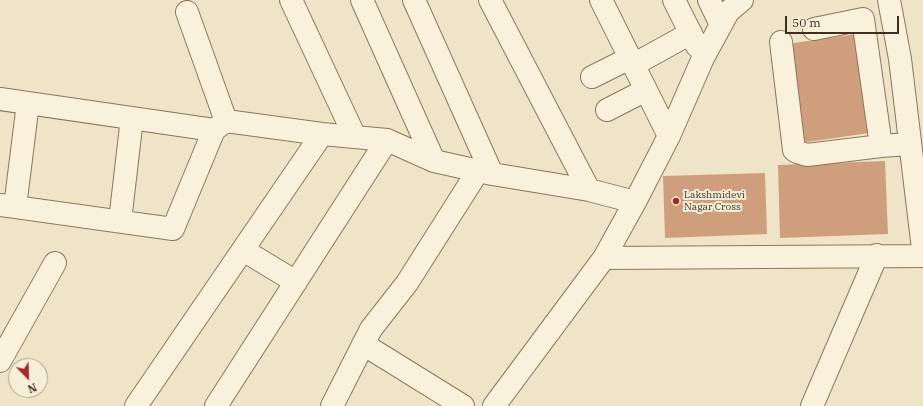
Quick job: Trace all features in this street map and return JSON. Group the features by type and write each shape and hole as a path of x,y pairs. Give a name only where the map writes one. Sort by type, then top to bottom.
{"street":[{"path":"291,0 355,137"},
{"path":"362,0 434,161"},
{"path":"414,0 485,172"},
{"path":"490,0 589,190"},
{"path":"601,0 669,136"},
{"path":"674,0 703,58"},
{"path":"709,0 721,25"},
{"path":"494,406 604,258 669,136 703,58 728,12 742,0"},
{"path":"814,29 863,19 890,8 900,59 923,249"},
{"path":"28,103 7,206 172,229 220,125 187,12"},
{"path":"863,19 880,146"},
{"path":"592,77 632,62 691,33"},
{"path":"781,42 794,150 807,155 910,144"},
{"path":"607,110 646,90"},
{"path":"0,99 132,118 387,140 434,161 485,172 589,190 635,202"},
{"path":"120,222 132,118"},
{"path":"136,406 322,134"},
{"path":"216,406 387,140"},
{"path":"332,406 371,329 407,283 485,172"},
{"path":"243,250 296,282"},
{"path":"812,406 877,256"},
{"path":"604,258 923,256"},
{"path":"2,353 55,263"},
{"path":"363,344 463,406"}],"building":[{"path":"856,34 869,133 801,143 787,44"},
{"path":"885,161 888,234 780,238 778,165"},
{"path":"765,173 767,234 665,238 663,176"}],"place":[{"name":"Lakshmidevi Nagar Cross","path":"676,201"}]}
